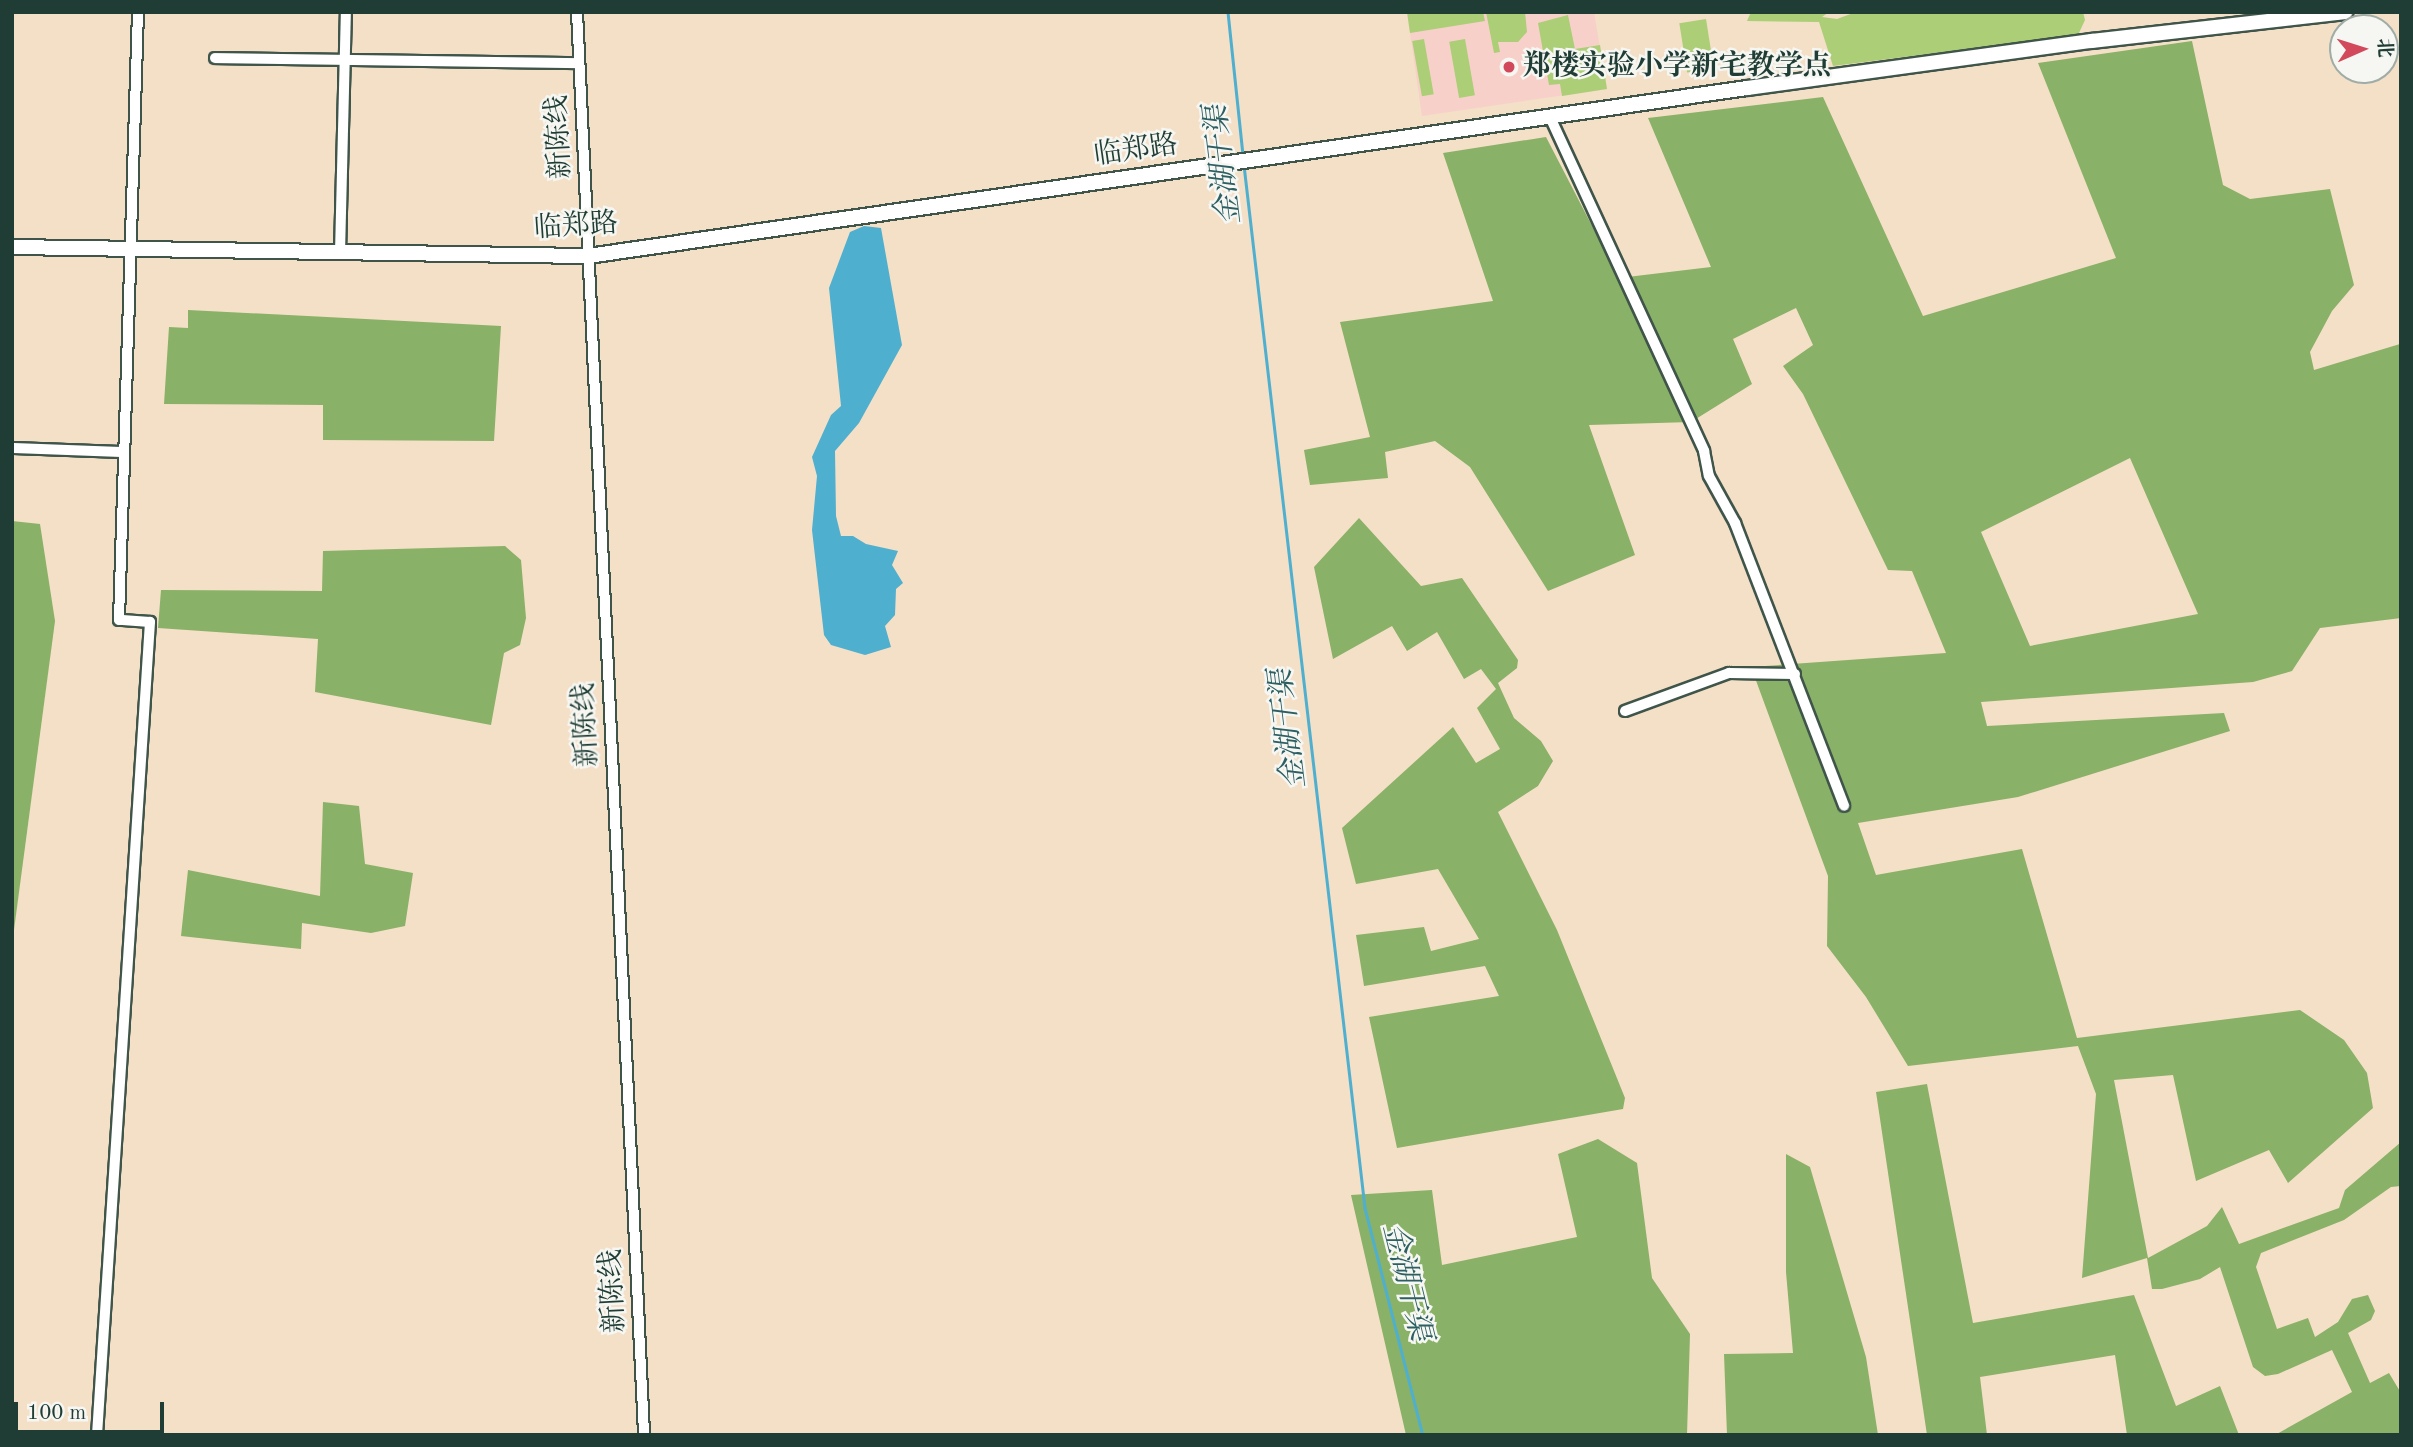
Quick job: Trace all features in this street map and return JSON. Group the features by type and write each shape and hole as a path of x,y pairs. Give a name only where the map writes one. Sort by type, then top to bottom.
{"main road":[{"name":"临郑路","path":"12,247 588,257 1259,158 2092,41 2345,12"}],"street":[{"path":"97,1435 150,622 119,620 138,12"},
{"path":"340,253 346,12"},
{"name":"新陈线","path":"577,12 644,1435"},
{"path":"215,58 579,63"},
{"path":"1550,117 1704,450 1709,476 1735,523 1844,806"},
{"path":"12,448 123,452"},
{"path":"1625,711 1729,673 1795,674"}],"shaded area":[{"name":"郑楼实验小学新宅教学点","path":"1407,12 1594,12 1607,89 1422,116"}],"green space":[{"path":"1407,12 1483,12 1485,21 1410,33"},
{"path":"1486,12 1525,12 1527,32 1518,42 1498,42 1500,52 1494,53"},
{"path":"1751,12 1829,12 1822,17 1837,19 1856,12 2083,12 2085,20 2078,35 1833,66 1819,22 1747,21"},
{"path":"1568,15 1575,49 1600,45 1607,89 1562,96 1560,84 1549,85 1538,23"},
{"path":"1706,19 1714,68 1687,73 1679,23"},
{"path":"1424,39 1434,94 1422,96 1412,41"},
{"path":"1465,39 1475,95 1459,98 1449,42"},
{"path":"2192,41 2223,185 2250,199 2330,189 2354,285 2332,311 2310,352 2314,370 2400,344 2401,618 2320,628 2292,671 2253,682 1981,702 1987,726 2224,713 2230,731 2018,797 1858,823 1876,875 2022,849 2077,1038 2300,1010 2344,1040 2367,1073 2373,1108 2288,1183 2269,1150 2196,1181 2173,1075 2114,1080 2148,1258 2207,1226 2222,1207 2239,1244 2339,1208 2345,1190 2401,1142 2401,1186 2391,1187 2344,1220 2261,1253 2256,1267 2277,1329 2308,1318 2315,1337 2338,1322 2352,1299 2368,1295 2375,1311 2371,1320 2348,1333 2370,1383 2389,1373 2401,1393 2401,1435 2275,1435 2352,1392 2332,1350 2278,1374 2265,1376 2253,1367 2220,1267 2200,1279 2162,1289 2152,1289 2147,1258 2082,1278 2096,1094 2078,1046 1908,1066 1866,997 1827,946 1828,876 1751,667 1946,653 1912,571 1888,570 1803,394 1783,366 1813,345 1796,308 1733,339 1752,384 1691,422 1589,425 1635,555 1548,591 1470,467 1435,441 1385,452 1388,478 1310,485 1304,450 1370,437 1340,322 1493,301 1443,153 1546,137 1619,278 1711,267 1648,118 1823,97 1923,316 2116,258 2038,63","holes":["2130,458 2198,614 2030,646 1981,532"]},
{"path":"188,310 501,326 494,441 323,440 323,405 164,404 169,327 188,328"},
{"path":"1359,518 1421,586 1462,578 1518,660 1517,668 1498,683 1514,718 1541,741 1553,761 1538,786 1498,812 1557,930 1625,1098 1623,1109 1397,1148 1369,1017 1499,996 1485,966 1364,986 1356,935 1424,927 1431,951 1479,939 1438,869 1356,884 1342,828 1453,727 1476,763 1500,749 1477,708 1496,689 1481,669 1464,679 1437,632 1407,651 1392,626 1333,659 1314,567"},
{"path":"12,521 40,524 55,621 12,945"},
{"path":"505,546 521,560 526,618 520,645 504,653 491,725 315,692 318,639 158,628 161,590 322,591 323,551"},
{"path":"323,802 359,806 365,864 413,873 405,926 371,933 302,923 301,949 181,936 188,870 320,896"},
{"path":"1927,1084 1973,1323 2134,1295 2176,1406 2220,1386 2239,1435 2127,1435 2115,1355 1980,1377 1987,1435 1927,1435 1876,1092"},
{"path":"1598,1139 1637,1163 1652,1278 1690,1334 1687,1435 1406,1435 1351,1195 1432,1190 1442,1265 1577,1237 1558,1154"},
{"path":"1786,1154 1810,1167 1866,1357 1878,1435 1727,1435 1724,1354 1793,1353 1786,1272"}],"water":[{"path":"864,226 881,228 902,345 859,423 835,451 836,516 841,536 853,536 866,544 898,551 892,565 903,583 896,589 895,615 885,626 891,647 865,655 831,645 824,635 812,530 817,476 812,457 831,415 841,406 829,288 850,232"}],"waterway":[{"name":"金湖干渠","path":"1228,12 1243,155"},
{"name":"金湖干渠","path":"1244,165 1365,1208 1423,1435"}],"place":[{"name":"郑楼实验小学新宅教学点","path":"1509,67"}]}
